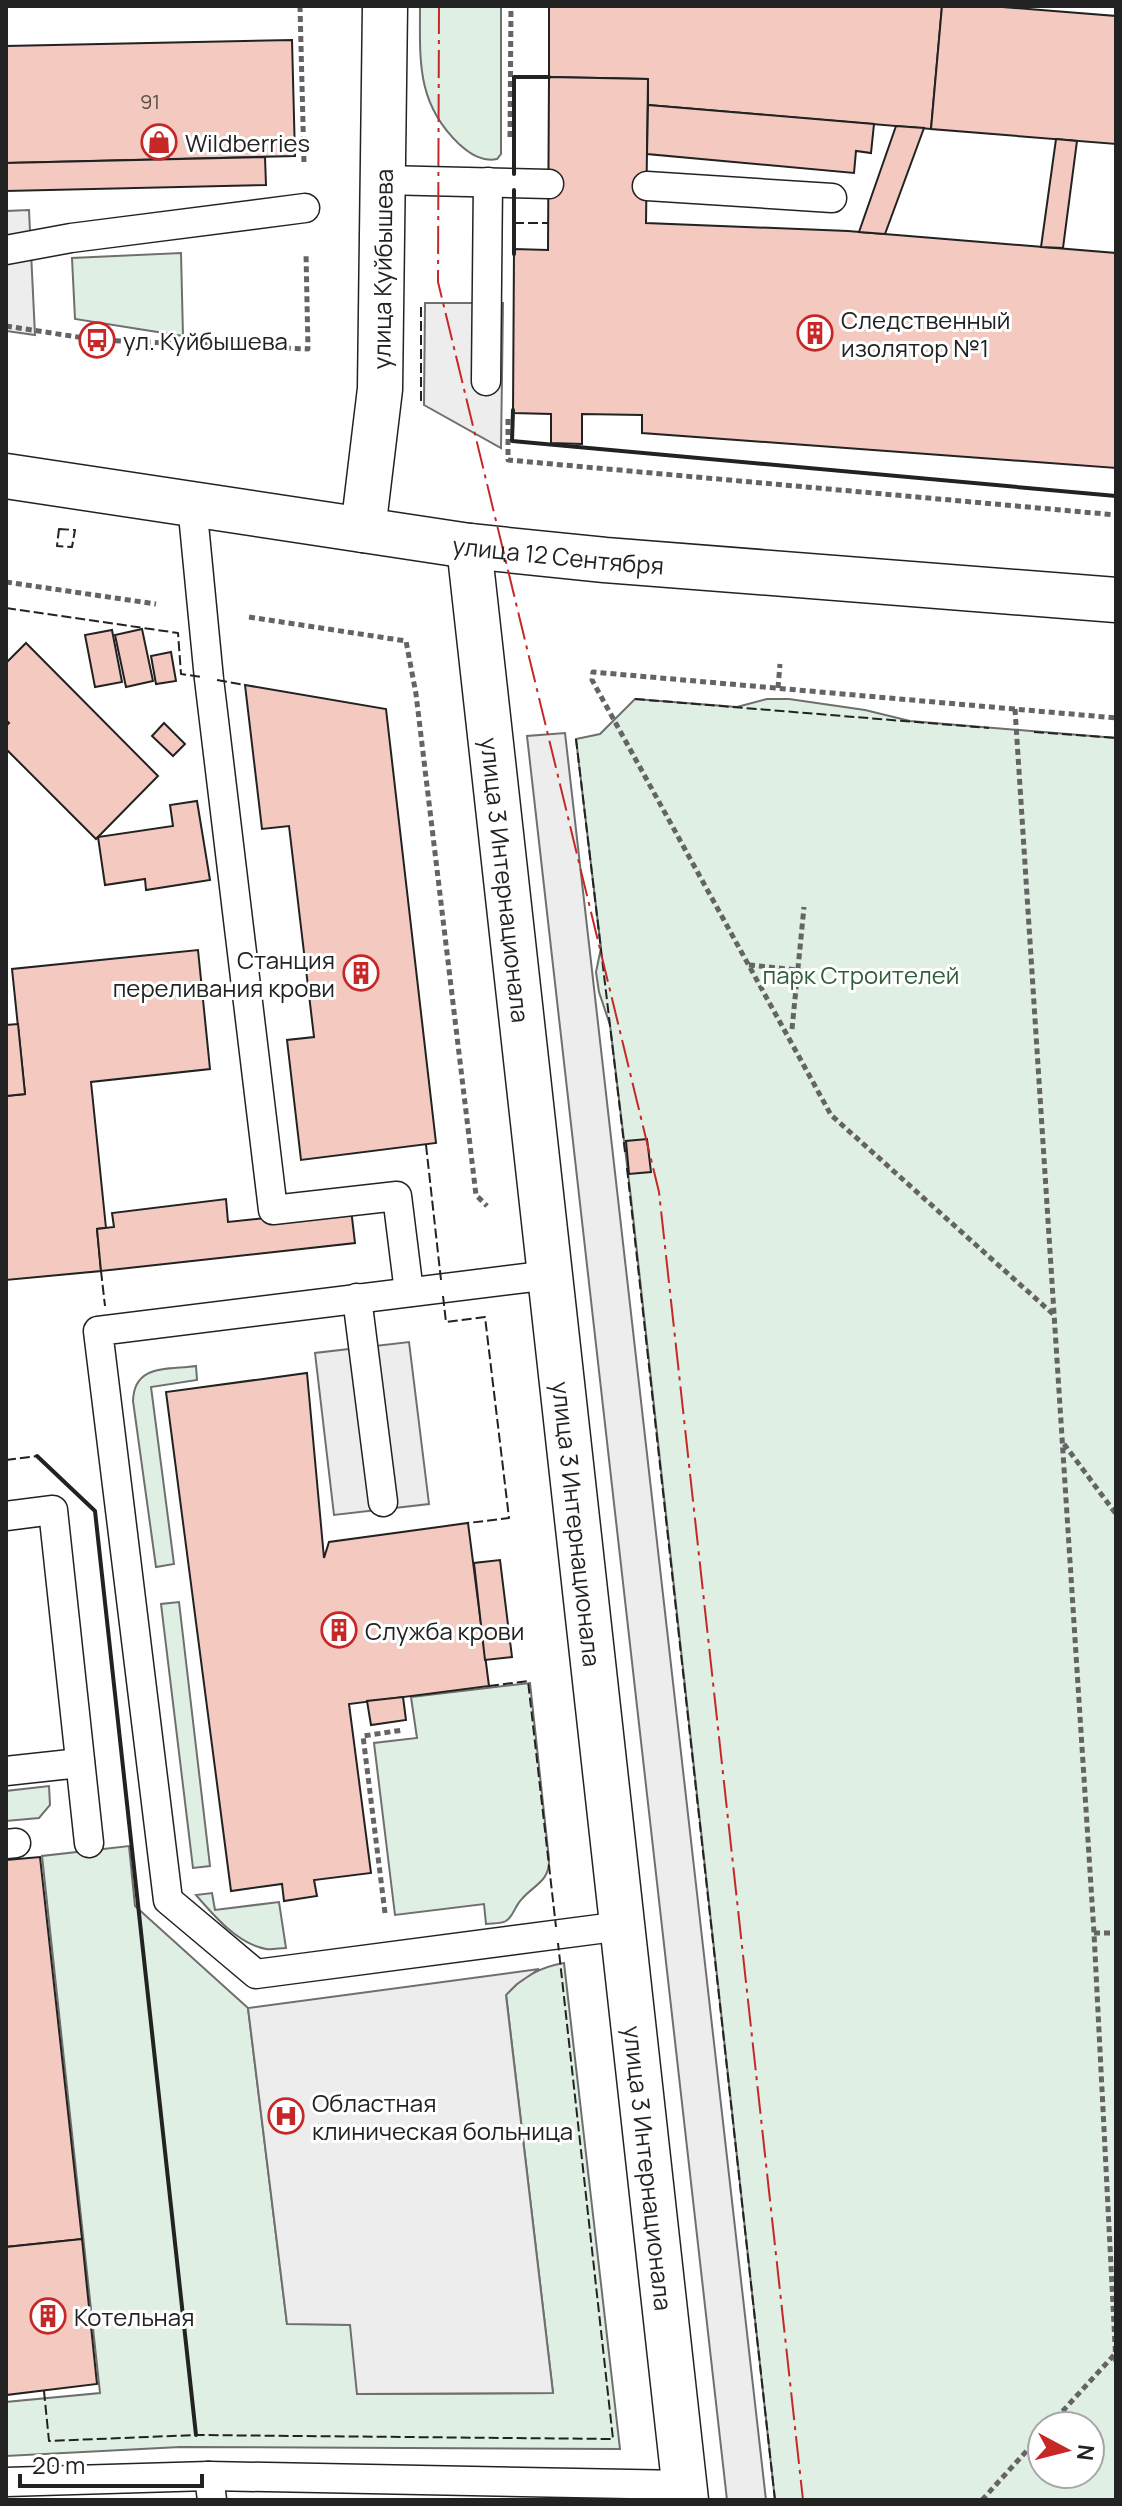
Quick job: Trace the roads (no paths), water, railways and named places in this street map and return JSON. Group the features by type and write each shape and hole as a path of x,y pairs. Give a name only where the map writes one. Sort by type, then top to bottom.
{"street":[{"name":"улица Куйбышева","path":"363,530 380,389 385,6"},
{"name":"улица 12 Сентября","path":"6,476 469,546 605,560 1116,600"},
{"name":"улица 3 Интернационала","path":"469,546 685,2493"}],"lane":[{"path":"382,180 549,184"},
{"path":"486,381 488,182"},
{"path":"647,186 832,198"},
{"path":"6,250 71,238 305,208"},
{"path":"192,504 211,694 273,1210 397,1196 409,1292"},
{"path":"550,1275 98,1331 168,1900 256,1974 622,1926"},
{"path":"357,1298 383,1502"},
{"path":"6,1516 53,1510 89,1843"},
{"path":"6,1771 80,1763"},
{"path":"6,2482 210,2488 685,2493"}],"place":[{"name":"Wildberries","path":"159,142"},
{"name":"Следственный изолятор №1","path":"815,333"},
{"name":"ул. Куйбышева","path":"97,340"},
{"name":"Станция переливания крови","path":"361,973"},
{"name":"Служба крови","path":"339,1630"},
{"name":"Областная клиническая больница","path":"286,2116"},
{"name":"Котельная","path":"48,2316"}],"park label":[{"name":"парк Строителей","path":"861,974"}]}
